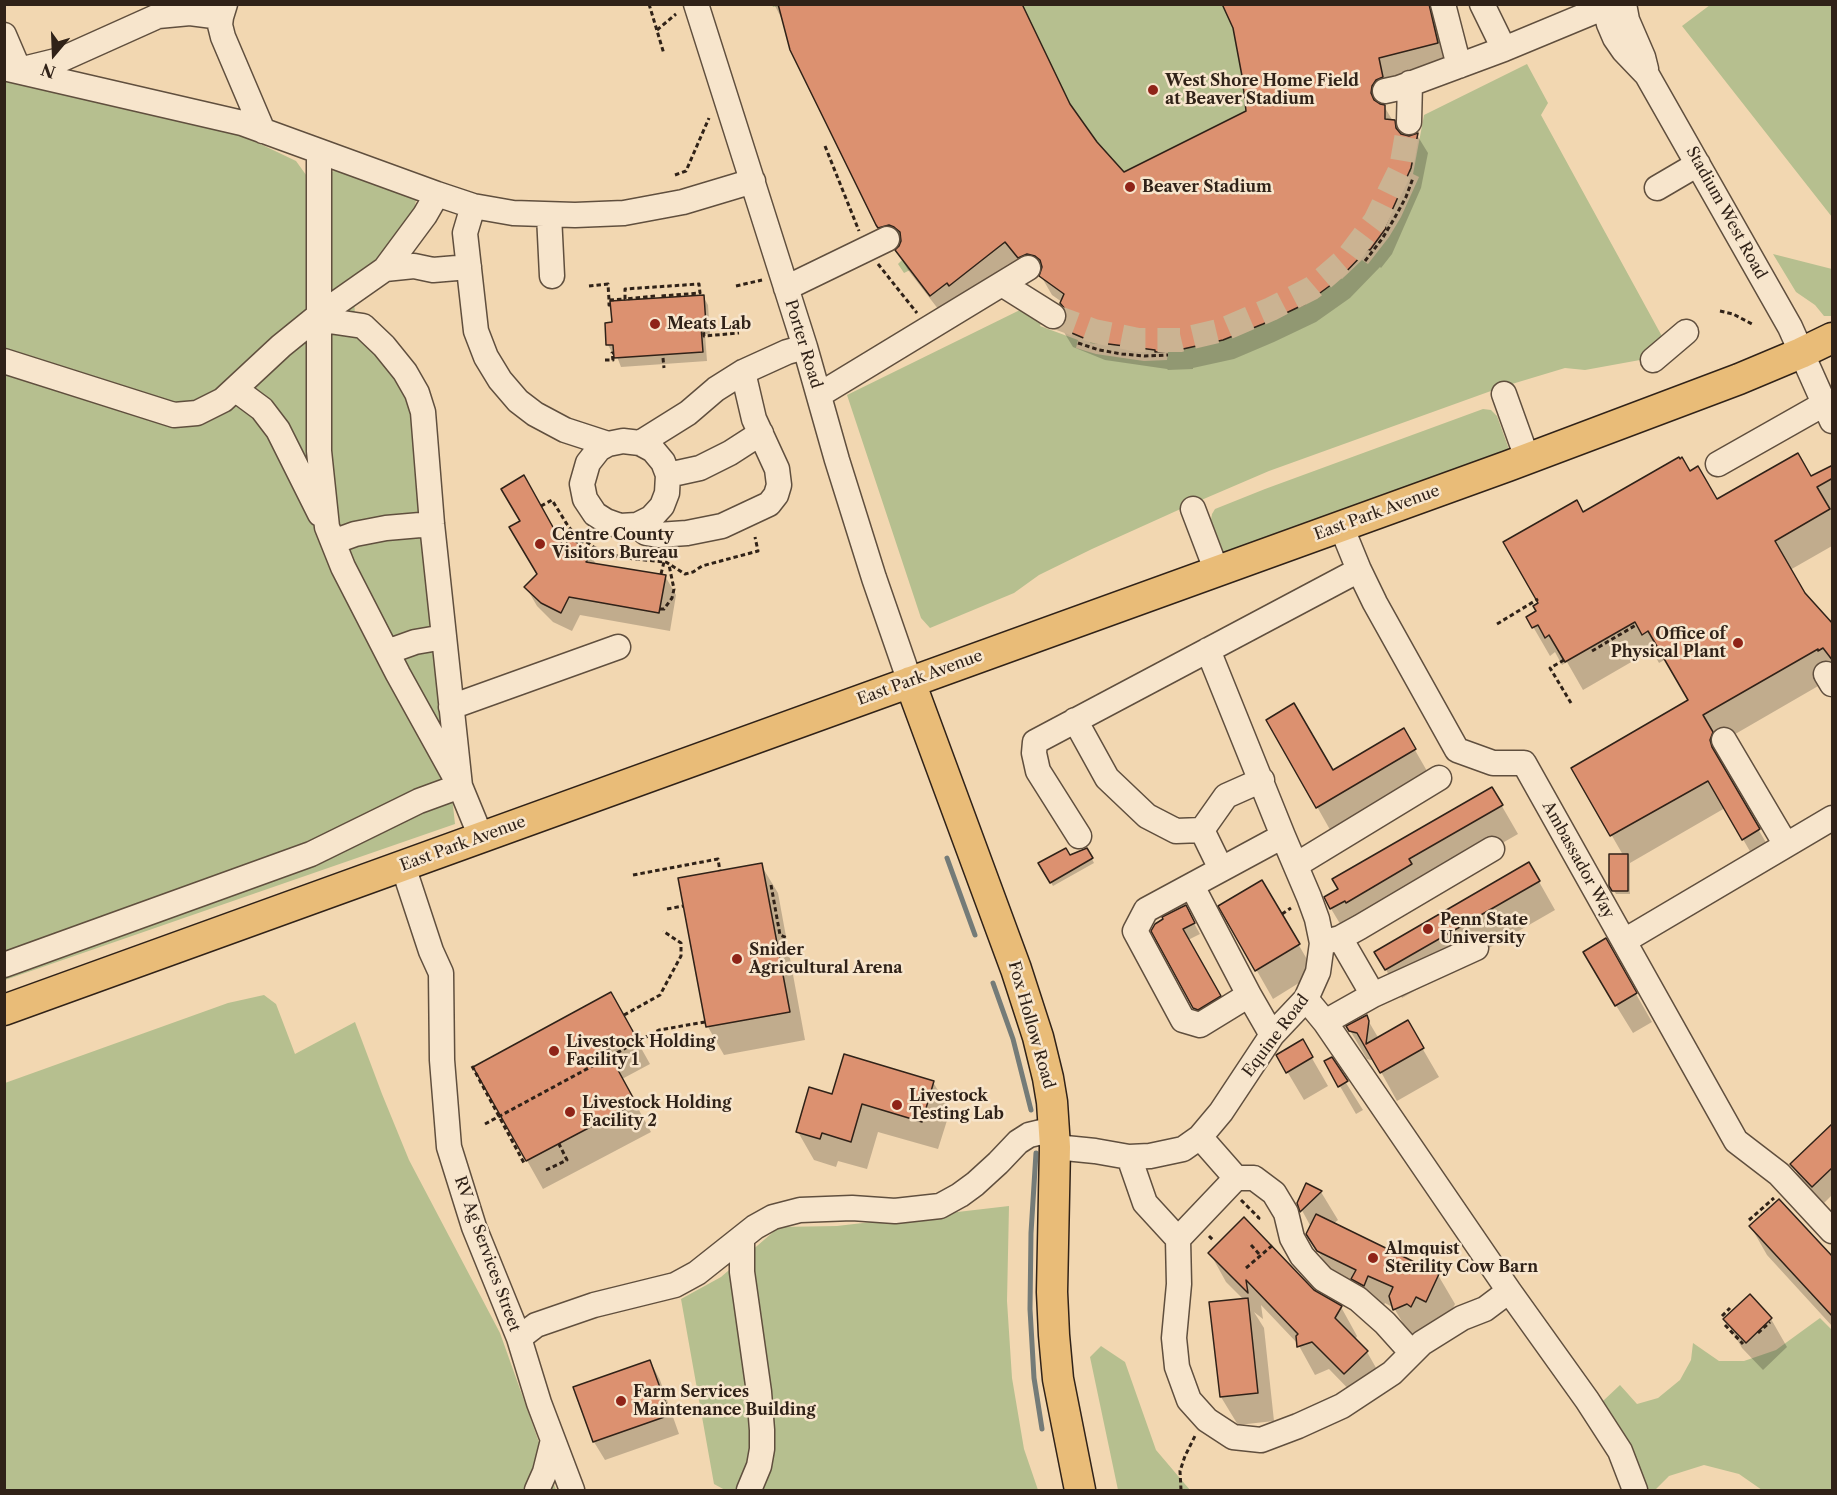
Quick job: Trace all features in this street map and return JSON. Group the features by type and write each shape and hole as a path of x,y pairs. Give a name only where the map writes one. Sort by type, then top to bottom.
{"main road":[{"name":"East Park Avenue","path":"4,1010 1217,572 1739,379 1833,338"},
{"name":"Fox Hollow Road","path":"910,682 1019,980 1038,1037 1048,1078 1055,1138 1052,1292 1054,1335 1058,1379 1080,1491"}],"street":[{"path":"1443,4 1459,66"},
{"path":"1482,4 1504,49"},
{"path":"1385,91 1459,66 1598,10 1611,7"},
{"name":"Stadium West Road","path":"1611,7 1627,20 1643,57 1647,75 1790,327 1828,412"},
{"name":"Porter Road","path":"686,9 753,181 776,283 805,347 874,578 910,682"},
{"path":"12,69 60,60 158,16 223,11 220,25 223,37 263,131"},
{"path":"4,35 12,69"},
{"path":"12,69 242,123 473,206 513,213 549,215 624,213 683,202 753,181"},
{"path":"1409,122 1410,84"},
{"path":"319,151 319,451 330,534"},
{"path":"1657,188 1698,164"},
{"path":"437,194 424,215 379,272 360,307 358,317 363,326 384,346 405,372 417,393 423,412 432,525 460,786"},
{"path":"473,206 465,233 476,331 486,357 500,380 518,401 535,414 566,430 608,444"},
{"path":"549,215 552,276"},
{"path":"776,283 876,244"},
{"path":"4,361 174,415 197,413 223,400 281,346 379,272 414,266 433,270 469,267"},
{"path":"819,395 1028,268"},
{"path":"1002,284 1053,316"},
{"path":"318,316 328,321 363,326"},
{"path":"1653,360 1686,332"},
{"path":"640,443 688,413 716,389 743,372 787,352 805,347"},
{"path":"637,525 646,533 658,535 687,533 722,526 769,504 776,495 779,485 777,469 754,419 743,372"},
{"path":"235,389 262,409 278,430 330,534 343,567 460,786 482,837"},
{"path":"1504,394 1527,458"},
{"path":"1718,464 1828,412"},
{"path":"668,476 700,468 730,453 760,433"},
{"path":"623,441 640,443 653,450 663,462 668,476 667,493 662,506 651,518 637,525 620,526 606,522 595,514 585,499 582,484 588,463 599,449 608,444 623,441"},
{"path":"1193,509 1217,572"},
{"path":"330,534 356,534 386,528 432,525"},
{"name":"Ambassador Way","path":"1341,526 1359,570 1382,616 1457,750 1493,762 1524,763 1736,1141 1828,1216"},
{"path":"1079,836 1038,771 1034,753 1035,742 1359,570"},
{"path":"387,652 415,642 444,637"},
{"path":"451,707 618,647"},
{"name":"Equine Road","path":"1055,1138 1095,1151 1129,1157 1150,1156 1183,1149 1200,1137 1221,1112 1272,1035 1306,999 1331,940 1317,919 1208,650"},
{"path":"1076,720 1107,778 1147,816 1176,831 1202,830"},
{"path":"1724,740 1786,845"},
{"path":"1296,864 1439,778"},
{"path":"1202,830 1226,796 1262,780"},
{"path":"4,965 311,854 419,801 460,786"},
{"path":"1624,941 1833,818"},
{"path":"1202,830 1221,869"},
{"path":"1249,995 1200,1025 1183,1020 1135,931 1146,910 1283,836"},
{"path":"1373,995 1331,940 1492,849"},
{"name":"RV Ag Services Street","path":"403,866 431,951 441,973 442,1060 449,1147 474,1227 519,1338 539,1403 572,1491"},
{"path":"1191,886 1272,1035"},
{"path":"1325,1022 1373,995 1476,948"},
{"path":"1306,999 1325,1022 1509,1291 1587,1400 1620,1451 1635,1491"},
{"path":"519,1338 536,1325 594,1305 675,1285 697,1273 755,1227 773,1217 800,1210 852,1208 895,1211 940,1206 975,1184 1018,1142 1029,1135 1055,1138"},
{"path":"1200,1137 1232,1182"},
{"path":"1129,1157 1145,1203 1178,1239 1179,1284 1174,1338 1177,1367 1188,1400 1207,1420 1233,1437 1261,1440 1342,1406 1392,1373 1422,1343 1462,1318 1485,1309 1509,1291"},
{"path":"1178,1239 1232,1182 1254,1178 1274,1193 1286,1213 1292,1238 1302,1256 1323,1279 1358,1299 1385,1323 1412,1353"},
{"path":"742,1239 742,1272 762,1430 759,1466 749,1491"},
{"path":"537,1491 545,1472 553,1440"}],"path":[{"path":"649,4 664,54"},
{"path":"657,30 686,9"},
{"path":"675,175 686,171 709,118"},
{"path":"825,146 876,244 929,329"},
{"path":"1365,261 1394,219 1413,178"},
{"path":"1389,216 1394,219"},
{"path":"735,286 776,283"},
{"path":"589,286 608,284 612,301 700,293 699,284 625,290 625,299"},
{"path":"657,287 658,296"},
{"path":"1720,311 1733,314 1754,325"},
{"path":"701,328 703,327 704,336 740,333"},
{"path":"1078,343 1122,354 1168,355"},
{"path":"1122,354 1123,346"},
{"path":"605,360 613,360 612,352 614,352"},
{"path":"663,358 664,368"},
{"path":"561,515 570,510"},
{"path":"580,545 589,533"},
{"path":"661,574 664,562"},
{"path":"660,609 668,605 674,589 669,565"},
{"path":"1497,624 1538,599"},
{"path":"1592,651 1636,626"},
{"path":"1564,660 1550,668 1571,703"},
{"path":"633,875 718,859 720,871"},
{"path":"771,885 780,935 787,938"},
{"path":"666,909 683,906"},
{"path":"624,1015 660,995 681,956 681,943 663,931"},
{"path":"485,1124 659,1030 705,1022"},
{"path":"472,1066 524,1163"},
{"path":"546,1170 567,1160 559,1144"},
{"path":"1232,1182 1259,1218 1258,1220"},
{"path":"1246,1268 1277,1241"},
{"path":"1251,1245 1260,1256"},
{"path":"1722,1316 1730,1308"},
{"path":"1758,1333 1770,1322"},
{"path":"1725,1325 1743,1344"},
{"path":"1181,1491 1180,1471 1185,1456 1207,1420"}],"green space":[{"path":"772,5 1433,5 1443,42 1379,58 1385,91 1385,119 1420,123 1420,129 1418,129 1411,172 1409,172 1386,228 1373,247 1368,249 1341,278 1362,260 1368,264 1401,217 1419,177 1413,174 1424,115 1527,64 1548,103 1541,115 1664,340 1660,348 1640,360 1585,370 1565,368 1502,387 1269,471 1092,549 1039,575 1014,593 930,628 921,618 847,395 1024,308 1042,321 1040,326 1078,340 1076,348 1096,354 1144,361 1167,360 1168,352 1178,350 1155,352 1155,350 1096,342 1095,344 1090,343 1090,340 1048,325 1065,293 1028,268 1005,243 949,285 946,283 930,296 910,270 904,273 898,264 902,260 876,225 790,50 779,6 773,7"},
{"path":"1710,5 1832,5 1832,217 1682,26"},
{"path":"5,78 229,129 296,161 309,179 337,170 416,200 413,217 387,254 353,279 355,316 393,361 422,437 442,703 455,824 5,980"},
{"path":"1773,254 1832,269 1832,316 1824,316 1815,305 1796,292"},
{"path":"1483,409 1491,410 1497,416 1510,452 1224,554 1211,520 1215,509"},
{"path":"264,995 276,1004 295,1054 355,1022 409,1160 500,1333 556,1490 5,1490 5,1083 228,1003"},
{"path":"1009,1206 1007,1301 1012,1378 1024,1449 1038,1490 725,1490 714,1484 681,1299 721,1277 779,1227 837,1226"},
{"path":"1820,1318 1832,1330 1832,1490 1762,1490 1739,1474 1704,1465 1669,1476 1655,1490 1648,1490 1627,1443 1603,1401 1620,1385 1637,1404 1658,1398 1680,1380 1691,1360 1693,1343 1719,1361 1744,1361 1776,1350"},
{"path":"1101,1346 1125,1362 1156,1450 1190,1490 1118,1490 1090,1357"}],"building":[{"name":"Beaver Stadium","path":"778,4 1022,4 1070,104 1097,142 1124,172 1246,111 1233,28 1222,4 1429,4 1438,43 1379,58 1383,77 1376,80 1372,86 1371,93 1374,100 1385,105 1385,119 1395,120 1396,128 1401,134 1409,136 1418,133 1411,168 1386,228 1370,250 1368,249 1339,279 1305,304 1263,324 1223,340 1183,350 1155,352 1155,350 1093,342 1060,328 1065,324 1067,317 1060,303 1064,294 1039,276 1042,267 1040,260 1027,254 1018,258 1005,242 949,286 947,283 930,296 895,250 901,241 900,232 889,225 878,228 876,225 790,50"},
{"name":"Meats Lab","path":"704,295 706,325 701,326 703,352 614,358 613,345 606,345 605,323 612,322 610,301"},
{"name":"Office of Physical Plant","path":"1798,453 1811,476 1833,465 1833,478 1817,487 1830,509 1775,541 1805,593 1833,624 1833,661 1823,648 1818,651 1818,649 1703,715 1713,732 1710,740 1712,747 1760,829 1742,840 1708,781 1610,836 1571,768 1688,700 1648,631 1642,635 1635,622 1565,662 1549,635 1545,638 1538,625 1532,628 1526,617 1536,611 1533,606 1538,603 1503,542 1577,500 1583,512 1679,457 1680,459 1682,457 1690,471 1698,466 1717,499"},
{"name":"Centre County Visitors Bureau","path":"524,475 564,547 570,538 592,553 586,562 666,575 659,613 569,597 561,613 541,603 524,587 537,574 509,527 520,521 501,489"},
{"path":"1294,703 1333,770 1404,728 1416,749 1316,808 1266,720"},
{"path":"1492,787 1503,805 1409,859 1412,864 1346,903 1345,901 1330,909 1324,897 1338,889 1332,879"},
{"path":"1066,848 1070,855 1087,848 1093,858 1050,883 1038,863"},
{"path":"1609,854 1628,854 1628,891 1612,891 1609,886"},
{"path":"1529,862 1540,881 1385,970 1374,952"},
{"name":"Snider Agricultural Arena","path":"762,863 790,1012 706,1027 678,878"},
{"path":"1262,880 1300,944 1255,971 1218,906"},
{"path":"1186,905 1195,923 1183,929 1221,996 1198,1010 1193,1008 1151,931 1155,924 1163,919 1162,917"},
{"path":"1606,938 1637,993 1615,1006 1583,952"},
{"path":"611,992 635,1035 607,1050 636,1103 526,1161 473,1067"},
{"path":"1367,1015 1369,1021 1366,1044 1408,1020 1424,1048 1380,1073 1357,1033 1349,1031 1346,1026"},
{"path":"1303,1039 1313,1057 1286,1073 1276,1055"},
{"name":"Livestock Testing Lab","path":"844,1054 934,1081 922,1122 862,1104 851,1142 822,1133 820,1139 796,1132 809,1087 832,1094"},
{"path":"1332,1057 1348,1081 1338,1087 1324,1061"},
{"path":"1833,1123 1833,1167 1812,1187 1790,1164"},
{"path":"1306,1183 1322,1191 1300,1212 1297,1203"},
{"path":"1779,1199 1833,1257 1833,1317 1749,1226"},
{"name":"Almquist Sterility Cow Barn","path":"1316,1214 1439,1274 1426,1302 1416,1297 1411,1307 1407,1304 1393,1310 1389,1296 1393,1287 1368,1276 1364,1286 1351,1279 1356,1270 1317,1251 1306,1234"},
{"path":"1244,1217 1314,1290 1342,1306 1335,1318 1368,1351 1344,1374 1312,1342 1297,1347 1296,1336 1298,1334 1246,1280 1248,1293 1208,1253"},
{"path":"1750,1294 1772,1318 1746,1343 1723,1319"},
{"path":"1248,1298 1258,1393 1220,1397 1209,1302"},
{"name":"Farm Services Maintenance Building","path":"650,1360 670,1415 593,1442 573,1387"}],"waterway":[{"path":"947,858 975,935"},
{"path":"993,983 1013,1039 1031,1110"},
{"path":"1036,1153 1031,1233 1030,1309 1034,1378 1042,1429"}],"tunnel":[{"path":"1053,316 1094,331 1138,340 1180,340 1222,330 1312,288 1347,258 1375,221 1401,168 1409,122"}],"place":[{"name":"West Shore Home Field at Beaver Stadium","path":"1153,90"},
{"name":"Beaver Stadium","path":"1130,187"},
{"name":"Meats Lab","path":"655,324"},
{"name":"Centre County Visitors Bureau","path":"540,544"},
{"name":"Office of Physical Plant","path":"1738,643"},
{"name":"Penn State University","path":"1428,929"},
{"name":"Snider Agricultural Arena","path":"737,959"},
{"name":"Livestock Holding Facility 1","path":"554,1051"},
{"name":"Livestock Testing Lab","path":"897,1105"},
{"name":"Livestock Holding Facility 2","path":"570,1112"},
{"name":"Almquist Sterility Cow Barn","path":"1373,1258"},
{"name":"Farm Services Maintenance Building","path":"621,1401"}]}
